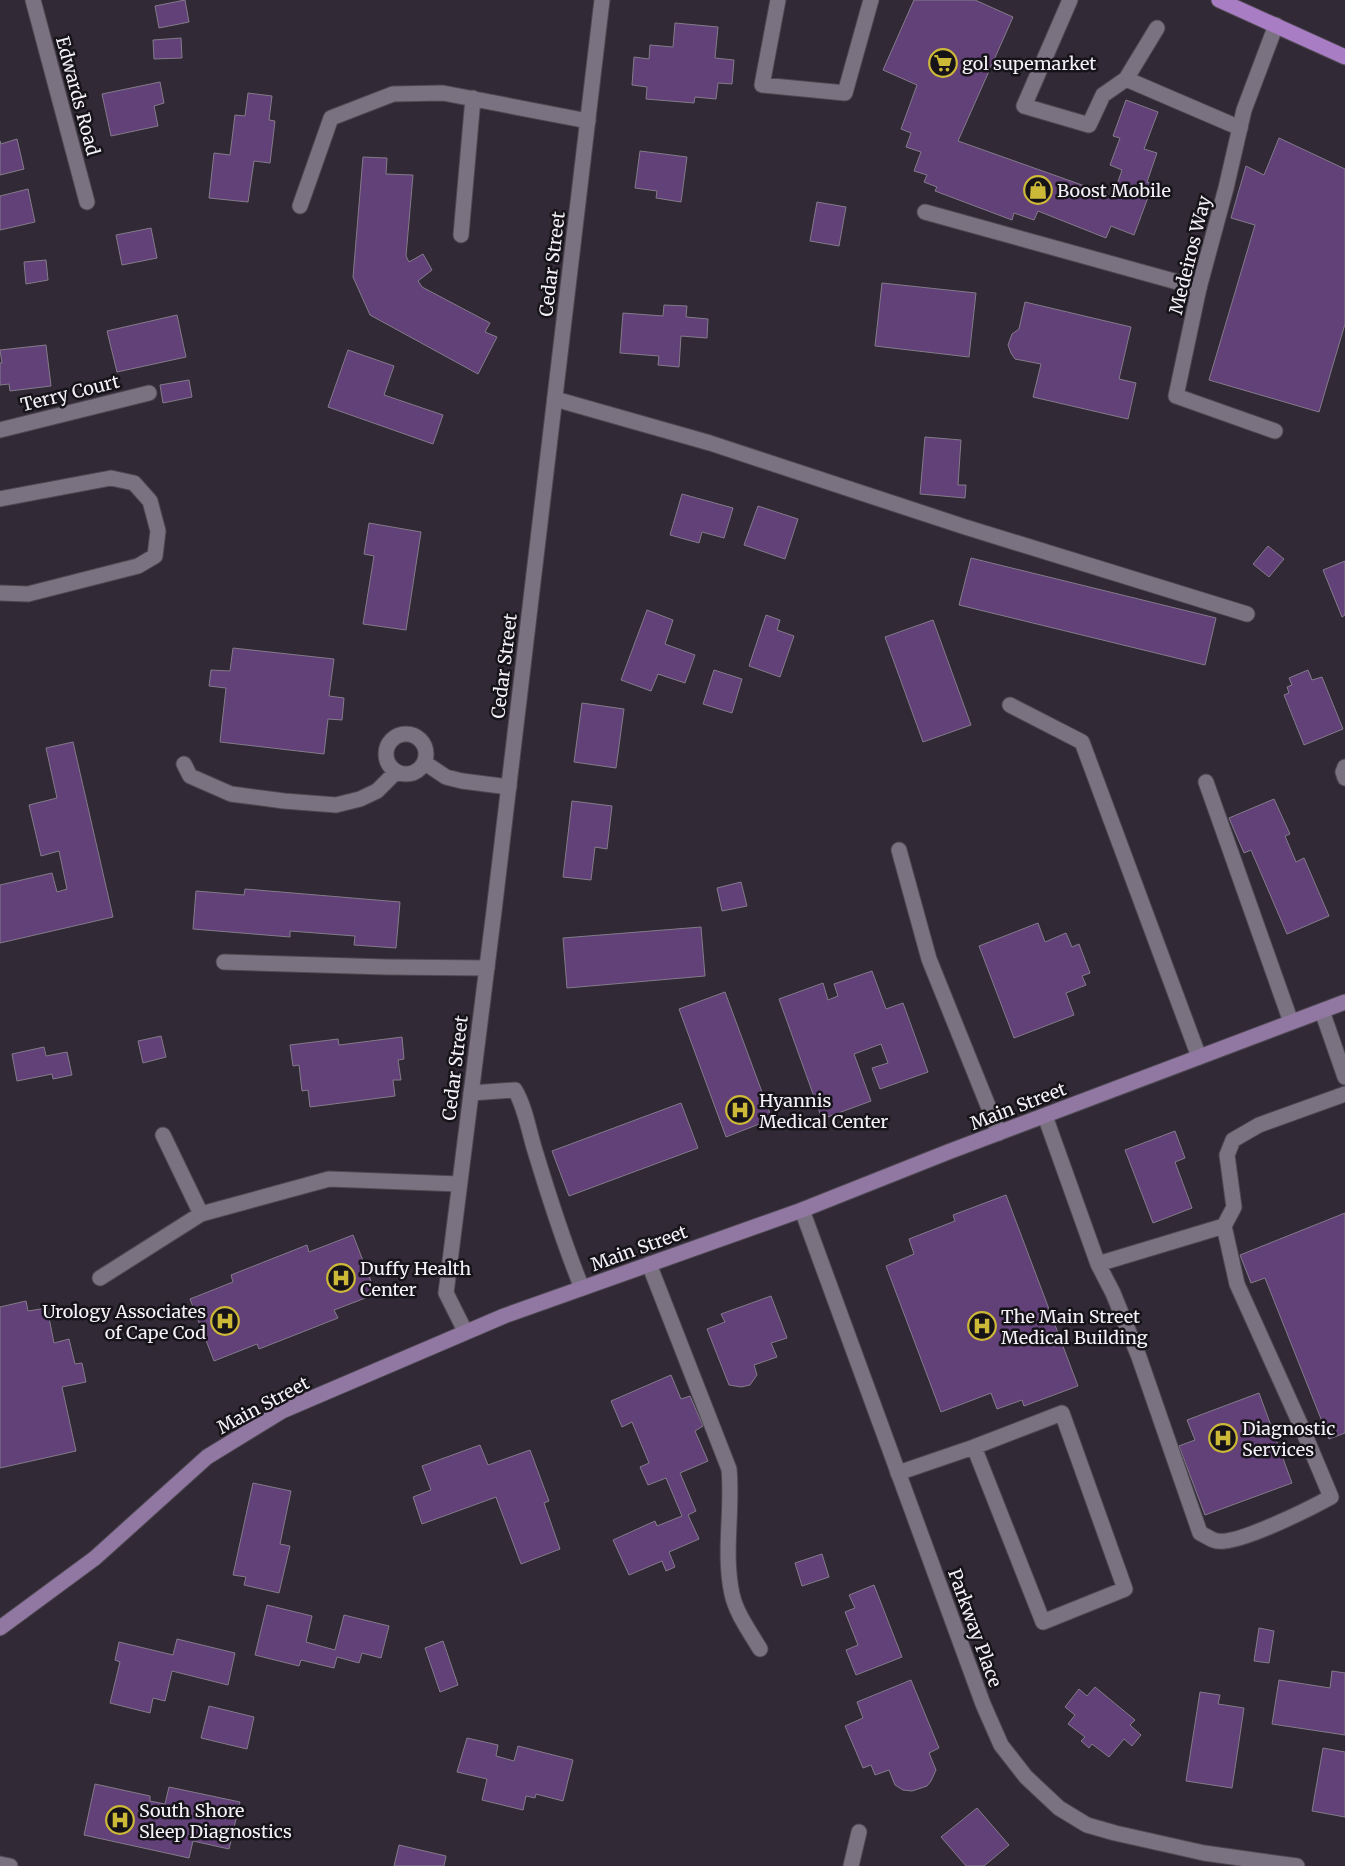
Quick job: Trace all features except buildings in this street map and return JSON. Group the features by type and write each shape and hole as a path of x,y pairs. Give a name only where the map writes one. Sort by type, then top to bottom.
{"main road":[{"path":"1219,0 1345,57"},
{"name":"Main Street","path":"0,1628 95,1558 206,1457 282,1411 504,1316 802,1210 1345,1002"}],"street":[{"name":"Edwards Road","path":"33,0 87,202"},
{"name":"Cedar Street","path":"465,1332 446,1293 509,787 602,0"},
{"path":"778,0 762,85 845,93 871,0"},
{"path":"1070,0 1024,106 1089,125 1103,95 1126,79 1157,28"},
{"name":"Medeiros Way","path":"1275,431 1176,396 1199,288 1226,188 1244,110 1276,25"},
{"path":"1126,79 1240,128"},
{"path":"300,206 331,118 393,94 443,93 588,120"},
{"path":"461,235 473,98"},
{"path":"925,212 1199,288"},
{"name":"Terry Court","path":"0,430 149,394"},
{"path":"555,399 710,443 962,526 1247,614"},
{"path":"0,499 111,478 134,483 150,501 158,531 155,556 138,566 28,594 0,593"},
{"path":"1010,705 1082,742 1199,1057"},
{"path":"401,734 415,735 426,751 425,763 415,772 402,774 396,772 387,762 386,748 390,742 401,734"},
{"path":"425,763 446,777 509,787"},
{"path":"184,764 190,776 231,794 336,805 360,799 376,791 396,772"},
{"path":"1345,767 1343,772 1345,778"},
{"path":"1206,782 1291,1022"},
{"path":"899,850 929,960 999,1134"},
{"path":"224,962 486,968"},
{"path":"1322,1011 1345,1077"},
{"path":"471,1093 515,1090 522,1102 528,1128 564,1242 582,1288"},
{"path":"1045,1116 1098,1264 1113,1292 1142,1364 1200,1533 1217,1541 1244,1537 1312,1508 1338,1494 1302,1428 1237,1284 1224,1226 1234,1207 1227,1155 1233,1140 1259,1125 1345,1094"},
{"path":"163,1135 201,1214"},
{"path":"100,1278 201,1214 329,1179 459,1184"},
{"name":"Parkway Place","path":"802,1210 983,1704 1002,1745 1026,1777 1059,1808 1087,1825 1114,1833 1263,1864 1297,1866"},
{"path":"1098,1264 1224,1226"},
{"path":"649,1264 729,1469 731,1484 728,1558 732,1595 742,1619 760,1649"},
{"path":"898,1473 974,1447 1062,1413 1125,1589 1043,1622 974,1447"},
{"path":"851,1866 858,1832"},
{"path":"0,1864 10,1866"}],"place":[{"name":"gol supemarket","path":"943,63"},
{"name":"Boost Mobile","path":"1038,190"},
{"name":"Hyannis Medical Center","path":"740,1110"},
{"name":"Duffy Health Center","path":"341,1278"},
{"name":"Urology Associates of Cape Cod","path":"225,1321"},
{"name":"The Main Street Medical Building","path":"982,1326"},
{"name":"Diagnostic Services","path":"1223,1438"},
{"name":"South Shore Sleep Diagnostics","path":"120,1820"}]}
